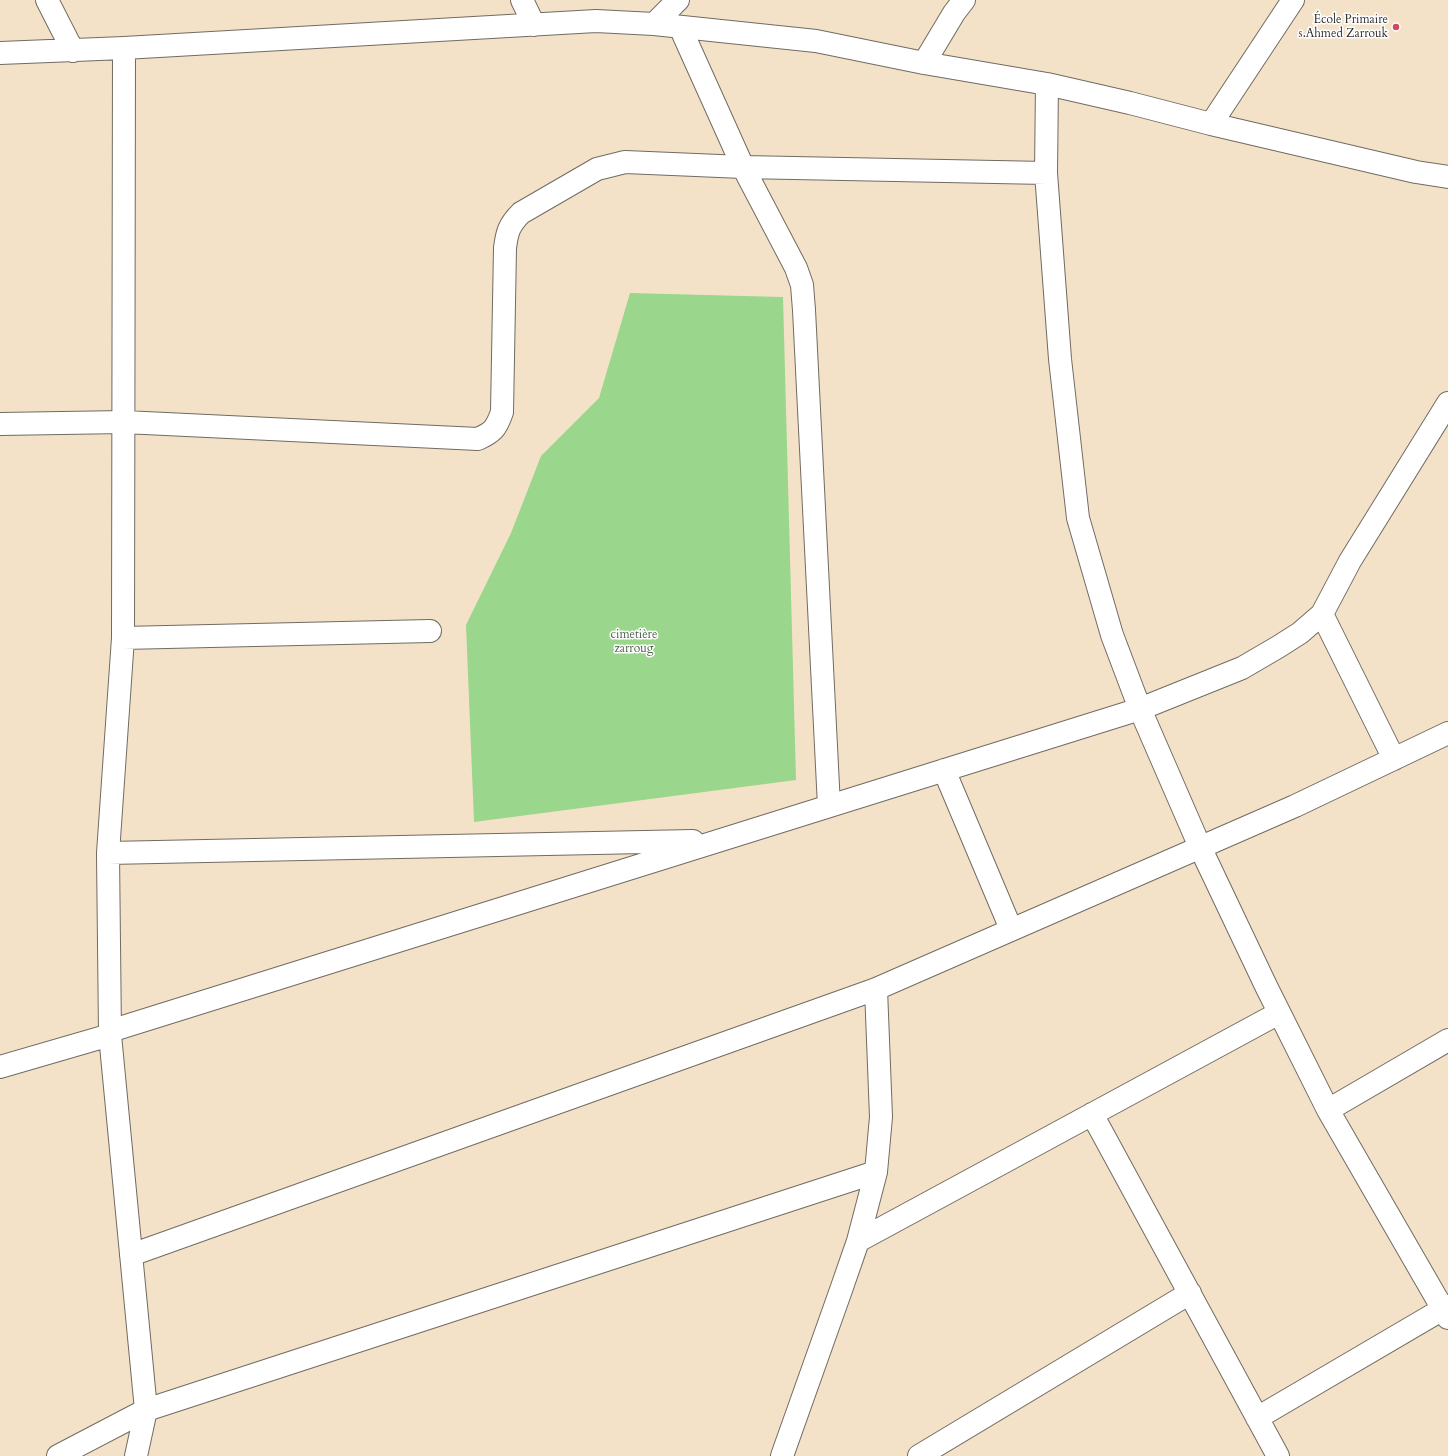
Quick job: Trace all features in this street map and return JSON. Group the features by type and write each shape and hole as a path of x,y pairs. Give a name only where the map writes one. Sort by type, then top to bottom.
{"street":[{"path":"47,0 73,51"},
{"path":"522,0 534,25"},
{"path":"654,24 678,0"},
{"path":"924,63 954,13 964,0"},
{"path":"1212,124 1293,0"},
{"path":"0,53 73,51 596,21 654,24 816,41 924,63 1047,84 1416,172 1448,177"},
{"path":"680,27 743,167 796,268 802,285 829,806"},
{"path":"124,48 123,638 108,853 110,1033 146,1410 136,1456"},
{"path":"1047,84 1046,173 1060,359 1078,518 1112,635 1140,709 1200,847 1279,1013 1328,1110 1446,1311 1257,1418"},
{"path":"0,424 124,422 478,439 492,432 499,422 502,412 505,248 507,232 512,222 521,212 597,169 624,162 743,167 1046,173"},
{"path":"0,1068 1140,709 1242,668 1294,637 1322,614 1350,561 1448,403"},
{"path":"1322,614 1394,759"},
{"path":"123,638 430,631"},
{"path":"131,1255 876,989 1295,806 1448,732"},
{"path":"944,770 1011,929"},
{"path":"108,853 718,841"},
{"path":"782,1456 858,1241 876,1172 882,1117 876,989"},
{"path":"858,1241 1279,1013"},
{"path":"1328,1110 1448,1040"},
{"path":"1092,1114 1278,1456"},
{"path":"58,1456 146,1410 876,1172"},
{"path":"920,1456 1190,1293"}],"green space":[{"name":"cimetière zarroug","path":"630,293 783,297 796,780 474,822 466,625 511,533 541,456 599,398"}],"place":[{"name":"École Primaire s.Ahmed Zarrouk","path":"1396,27"}]}
